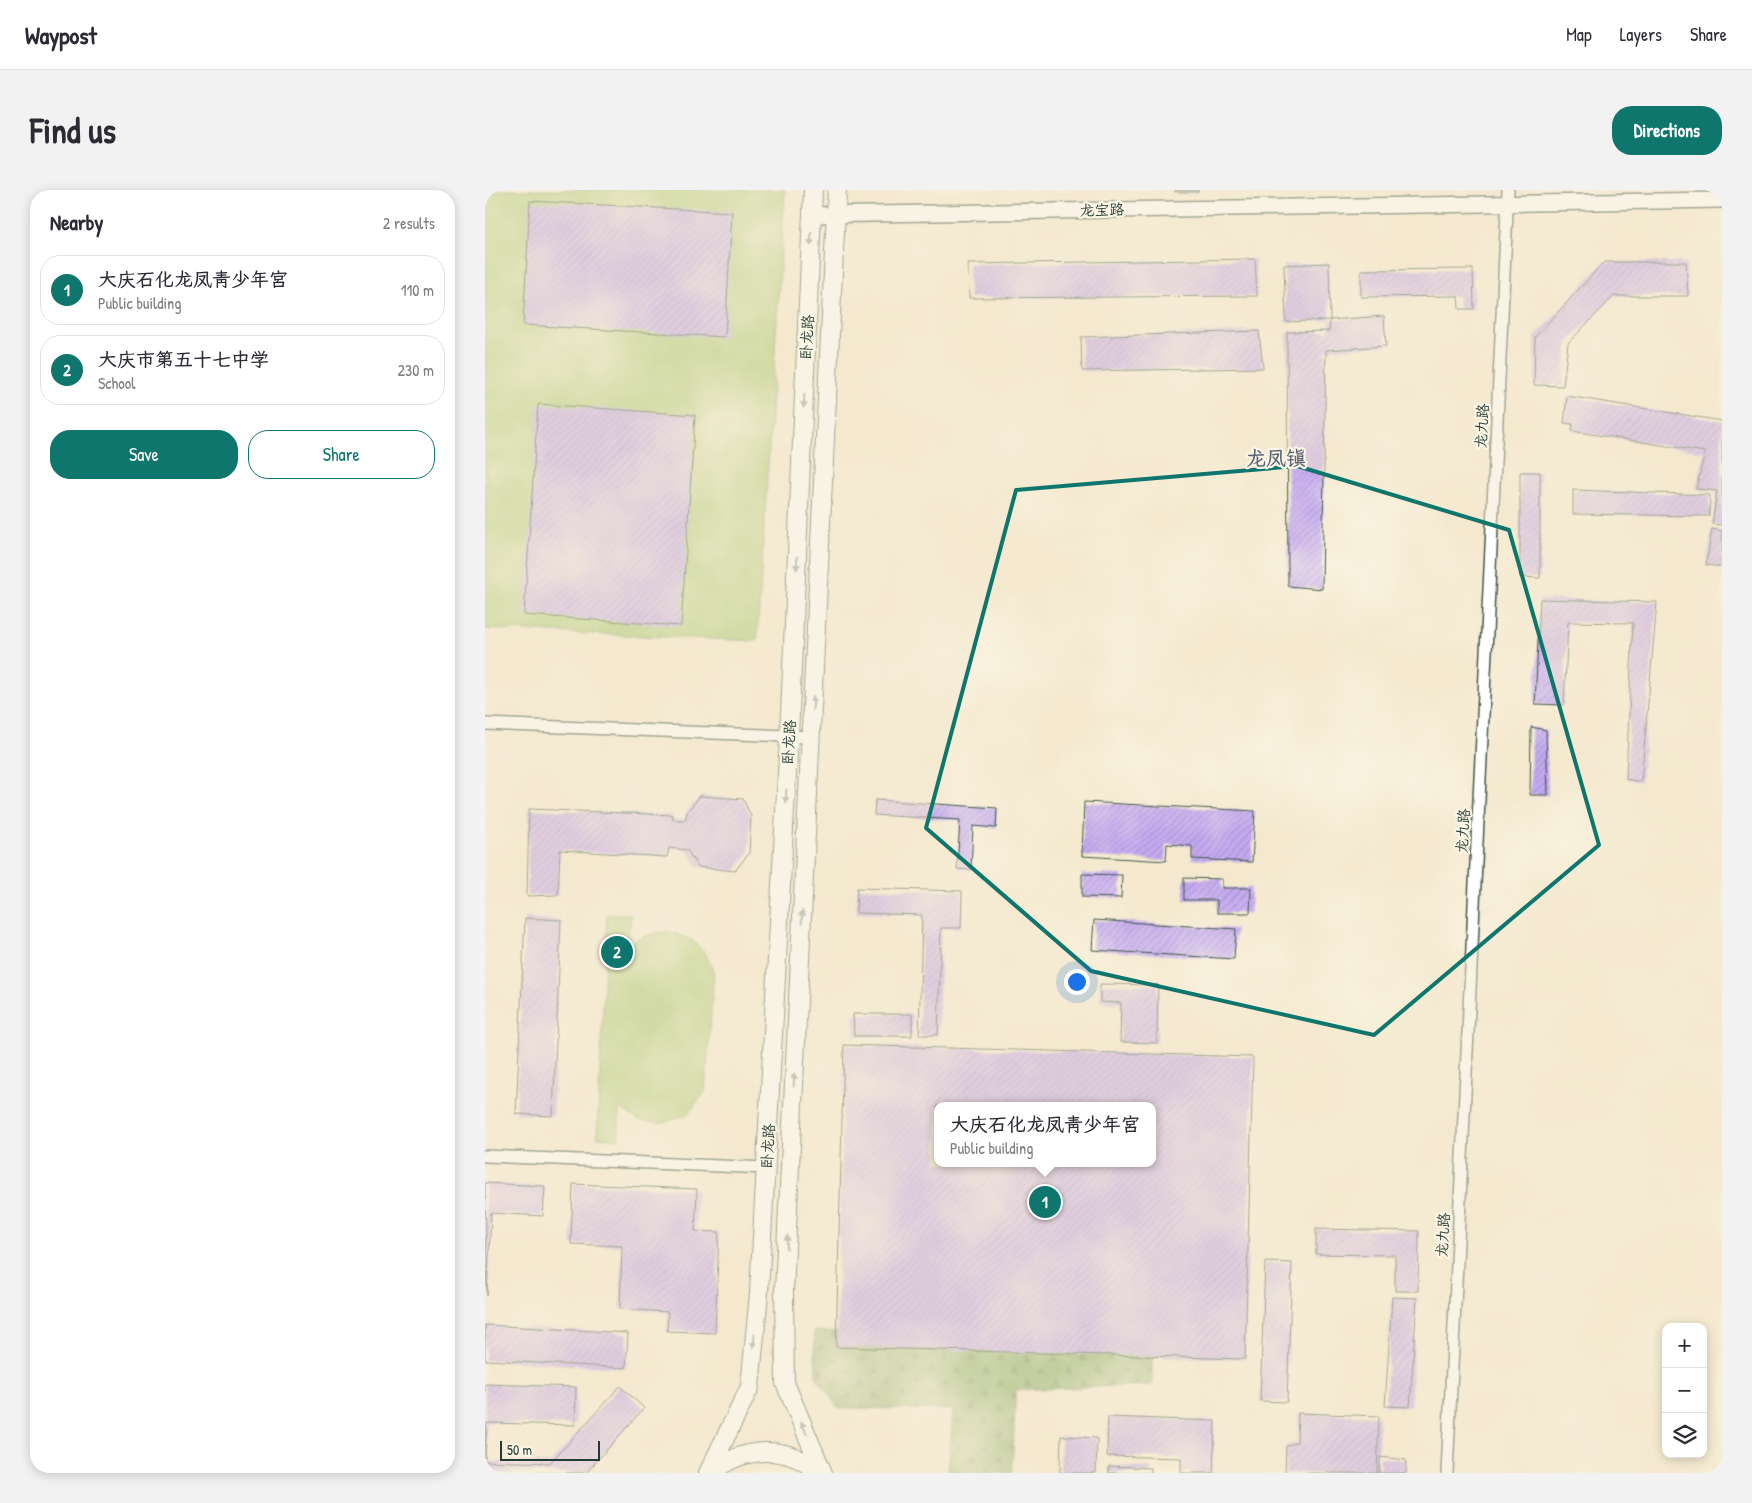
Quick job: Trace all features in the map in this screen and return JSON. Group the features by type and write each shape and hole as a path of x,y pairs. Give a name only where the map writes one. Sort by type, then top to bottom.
{"main road":[{"name":"卧龙路","path":"710,1473 750,1387 759,1293 789,736 813,190"},
{"name":"卧龙路","path":"823,1473 785,1383 785,1291 837,190"},
{"path":"710,1473 723,1463 745,1454 768,1451 791,1456 818,1473"}],"street":[{"name":"龙宝路","path":"812,214 1508,197 1722,200"},
{"name":"龙九路","path":"1447,1473 1508,197"},
{"path":"485,724 811,737"},
{"path":"485,1156 767,1168"}],"highlighted area":[{"path":"1297,466 1509,530 1599,845 1374,1035 1091,971 926,828 1016,490"}],"green space":[{"path":"485,190 785,190 757,641 485,629"},
{"path":"607,914 631,914 628,944 646,935 668,931 692,940 706,954 714,974 705,1092 687,1115 660,1123 638,1120 619,1107 619,1139 597,1137"},
{"path":"814,1331 1152,1339 1152,1385 1016,1390 1012,1473 948,1473 953,1410 838,1408 816,1376"}],"building":[{"path":"1175,190 1198,190 1198,192 1175,192"},
{"path":"530,201 732,212 725,337 523,325"},
{"path":"1255,259 1257,296 969,298 968,264"},
{"path":"1604,262 1686,262 1688,296 1614,296 1568,343 1563,386 1534,385 1535,337"},
{"path":"1329,263 1330,320 1286,322 1284,265"},
{"path":"1473,269 1474,309 1459,309 1458,296 1361,297 1361,270"},
{"path":"1384,316 1386,346 1326,350 1322,589 1288,586 1287,332 1329,331 1330,320"},
{"path":"1259,331 1263,368 1082,371 1081,337"},
{"path":"1567,396 1722,421 1722,525 1712,524 1717,491 1696,489 1705,452 1572,431 1573,424 1564,423"},
{"path":"538,404 695,415 681,626 524,615"},
{"path":"1520,472 1540,472 1540,578 1520,577"},
{"path":"1573,490 1710,495 1709,516 1573,514"},
{"path":"1712,529 1722,531 1722,567 1706,565"},
{"path":"1540,599 1657,602 1641,782 1626,779 1633,623 1568,622 1564,705 1535,704"},
{"path":"1531,727 1546,730 1548,795 1530,795"},
{"path":"700,796 743,799 751,816 749,853 735,871 698,867 687,850 669,848 667,857 560,850 558,895 527,896 529,809 673,815 673,820 685,820 687,812"},
{"path":"875,800 997,808 996,828 973,826 971,870 957,869 960,820 874,815"},
{"path":"1084,802 1255,811 1252,862 1192,859 1192,846 1167,844 1166,861 1082,856"},
{"path":"1082,874 1122,875 1121,898 1082,897"},
{"path":"1184,878 1222,879 1222,888 1251,888 1250,913 1217,913 1217,900 1184,900"},
{"path":"857,888 962,891 961,928 941,928 938,1035 919,1035 922,915 856,913"},
{"path":"525,918 561,920 553,1116 516,1114"},
{"path":"1094,920 1236,929 1234,959 1092,950"},
{"path":"1100,984 1158,985 1157,1043 1120,1042 1121,1003 1100,1002"},
{"path":"853,1014 912,1014 912,1036 854,1036"},
{"path":"844,1045 1253,1057 1245,1359 836,1347"},
{"path":"485,1183 545,1186 543,1216 491,1213 487,1296"},
{"path":"573,1184 697,1189 695,1231 719,1232 715,1333 667,1331 668,1312 620,1309 622,1246 571,1244"},
{"path":"1316,1229 1419,1231 1418,1291 1395,1291 1395,1255 1316,1254"},
{"path":"1265,1262 1292,1263 1287,1402 1260,1401"},
{"path":"1392,1297 1417,1298 1410,1407 1385,1406"},
{"path":"485,1325 628,1333 626,1368 485,1360"},
{"path":"485,1384 576,1387 575,1425 487,1423 485,1458"},
{"path":"620,1386 644,1408 586,1473 485,1473 485,1461 550,1463"},
{"path":"1298,1413 1379,1416 1377,1473 1285,1473 1286,1446 1297,1442"},
{"path":"1108,1417 1215,1421 1213,1473 1181,1473 1181,1458 1107,1456"},
{"path":"1061,1436 1097,1438 1096,1473 1060,1473"},
{"path":"1380,1457 1406,1460 1406,1473 1379,1473"},
{"path":"1109,1466 1151,1468 1151,1473 1109,1473"}],"place":[{"name":"大庆市第五十七中学","path":"617,952"},
{"name":"大庆石化龙凤青少年宫","path":"1045,1202"}],"district":[{"name":"龙凤镇","path":"1276,458"}]}
